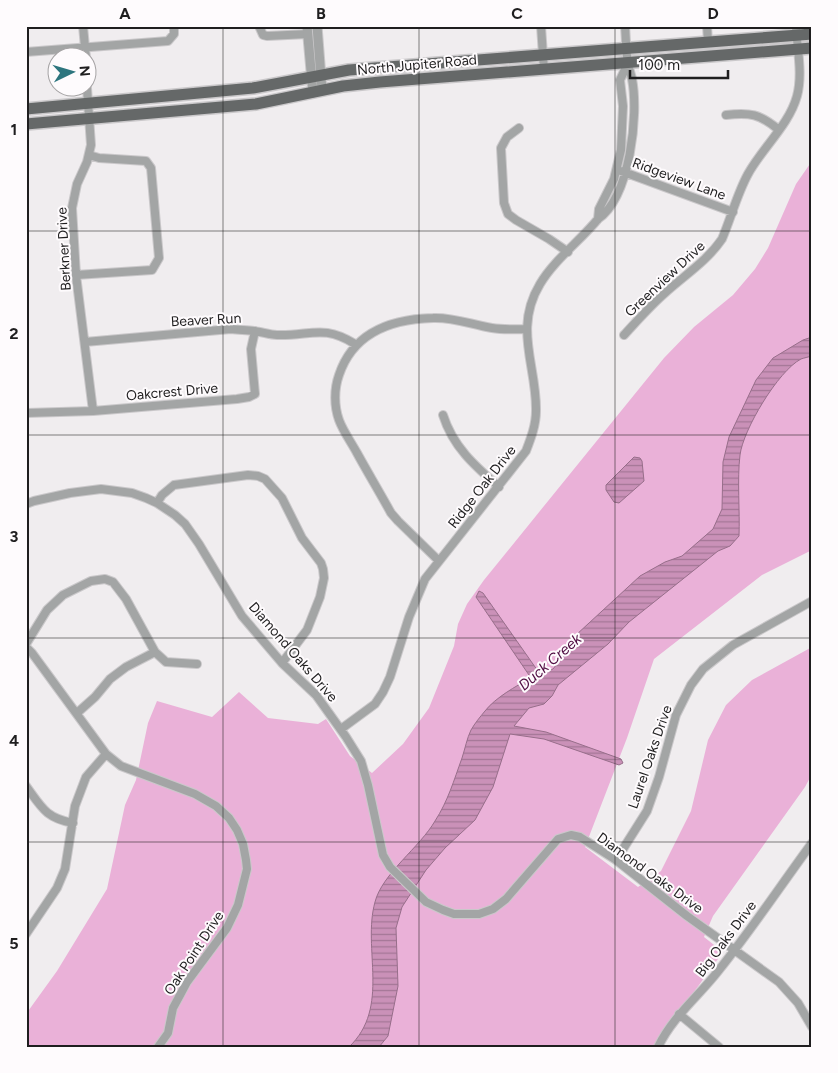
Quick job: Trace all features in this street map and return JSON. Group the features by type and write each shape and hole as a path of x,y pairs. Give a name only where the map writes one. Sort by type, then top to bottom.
{"main road":[{"name":"North Jupiter Road","path":"26,109 253,88 344,71 708,42 796,31 812,34"},
{"name":"North Jupiter Road","path":"26,124 256,104 343,86 812,48"},
{"path":"482,60 483,74"},
{"path":"406,66 407,80"}],"street":[{"path":"83,26 85,48 168,41 174,34 174,26"},
{"path":"259,26 263,35 267,36 307,30 316,76"},
{"path":"317,26 317,91"},
{"path":"541,26 544,70"},
{"path":"625,26 628,63"},
{"path":"707,26 708,42"},
{"name":"Greenview Drive","path":"624,335 652,305 698,266 716,248 722,238 757,159 790,114 798,95 799,66 796,31"},
{"path":"26,52 48,51"},
{"name":"Ridge Oak Drive","path":"598,219 599,209 608,194 617,169 621,150 623,126 620,80 628,63"},
{"name":"Ridge Oak Drive","path":"341,729 375,704 390,677 417,596 425,580 526,452 534,432 536,413 535,393 528,357 527,328 529,312 539,285 552,268 598,219 606,214 616,198 626,172 630,152 633,108 632,80 628,63"},
{"name":"Berkner Drive","path":"88,98 90,119 89,156 78,184 72,208 76,275 93,411"},
{"path":"726,114 756,115 764,118 779,130"},
{"path":"519,128 507,138 501,148 504,203 508,214 568,252"},
{"path":"76,275 152,270 159,258 151,168 146,161 89,156"},
{"name":"Ridgeview Lane","path":"617,169 733,212"},
{"path":"439,561 398,522 339,419 335,399 336,384 344,362 356,344 378,329 396,322 452,318 492,328 527,328"},
{"name":"Beaver Run","path":"85,342 231,329 276,335 312,332 329,333 341,335 356,344"},
{"name":"Oakcrest Drive","path":"26,412 93,411 249,397 255,394 251,349 255,331"},
{"path":"443,414 446,424 467,458 499,487"},
{"path":"157,503 162,495 174,485 248,475 265,479 282,498 302,538 321,563 324,578 320,597 307,630 282,663"},
{"name":"Diamond Oaks Drive","path":"26,504 70,493 101,489 132,493 157,503 185,524 242,616 282,663 316,695 341,729 360,761 368,785 383,855 390,867 426,902 454,914 479,914 493,909 506,899 558,839 571,835 580,837 616,860 687,916 779,982 798,1002 812,1027"},
{"path":"26,645 47,610 63,595 91,581 105,579 113,582 126,598 155,652 166,662 197,664"},
{"name":"Laurel Oaks Drive","path":"616,860 646,811 659,777 676,715 691,685 703,669 733,645 812,601"},
{"name":"Oak Point Drive","path":"26,645 106,754 128,770 195,794 216,806 229,818 243,844 247,869 238,905 227,928 179,997 173,1008 168,1033 158,1047"},
{"path":"77,713 110,679 126,667 155,652"},
{"path":"27,931 57,888 65,869 75,806 86,777 106,754"},
{"path":"26,786 45,811 58,820 73,824"},
{"name":"Big Oaks Drive","path":"658,1047 679,1014 710,982 735,950 812,843"},
{"path":"679,1014 719,1047"}],"shaded area":[{"path":"812,161 812,550 762,575 654,659 627,738 585,847 638,887 661,871 691,811 708,740 726,705 752,680 812,647 812,774 805,787 713,916 704,937 723,952 654,1047 26,1047 26,1014 57,971 107,889 125,805 136,780 148,723 157,701 212,717 239,692 268,718 318,724 326,719 350,756 372,773 403,744 429,708 454,646 458,624 467,604 484,580 664,358 694,327 733,295 755,269 768,248 796,184"},
{"path":"812,337 812,356 801,359 792,366 772,388 755,417 743,444 740,455 739,475 739,536 730,546 718,551 629,622 608,644 558,685 552,696 544,704 529,708 514,726 546,732 621,759 623,763 619,765 544,739 510,734 493,787 475,820 445,848 426,870 402,907 396,928 398,986 388,1036 379,1047 349,1047 362,1031 369,1014 373,977 372,920 379,892 385,881 420,841 440,813 471,730 476,722 494,701 531,678 476,597 479,591 483,593 540,674 553,669 565,654 576,635 640,576 665,562 682,556 713,529 722,509 723,462 729,437 756,380 773,358 803,340"},
{"path":"634,457 640,458 642,461 644,481 619,503 614,502 606,490 606,485"}],"water label":[{"name":"Duck Creek","path":"550,662"}]}
